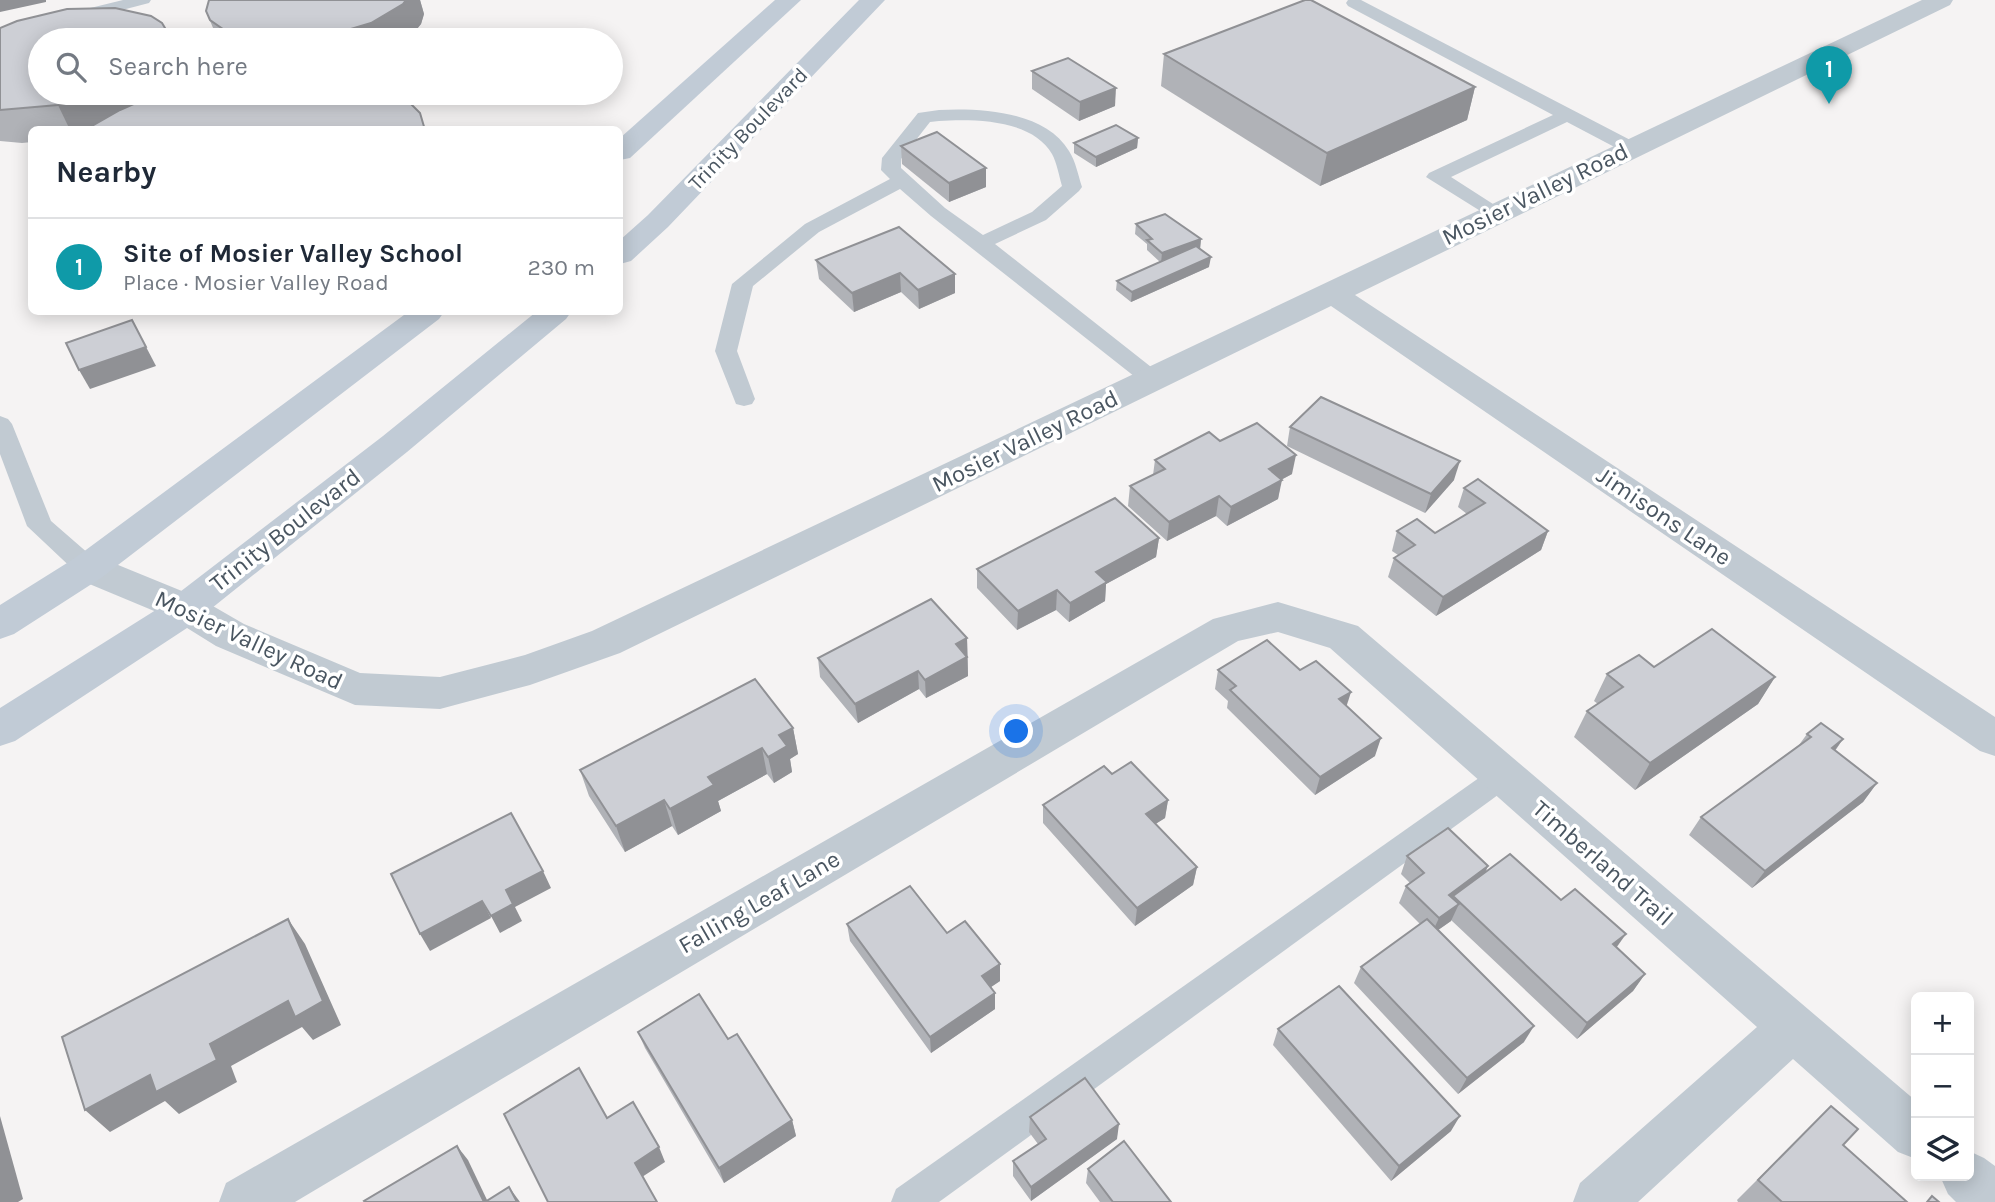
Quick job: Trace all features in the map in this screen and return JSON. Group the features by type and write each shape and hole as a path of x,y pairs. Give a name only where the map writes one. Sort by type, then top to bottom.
{"main road":[{"path":"623,149 789,0"},
{"name":"Trinity Boulevard","path":"623,251 657,221 873,0"},
{"path":"0,624 88,568 424,315"},
{"name":"Trinity Boulevard","path":"0,729 185,608 395,444 551,315"}],"street":[{"name":"Mosier Valley Road","path":"88,568 185,608 230,635 305,665 355,689 440,693 530,669 606,642 1941,0"},
{"name":"Jimisons Lane","path":"1332,293 1995,739"},
{"name":"Timberland Trail","path":"1278,617 1344,636 1911,1130"},
{"name":"Falling Leaf Lane","path":"245,1202 1227,629 1278,617"},
{"path":"1599,1202 1792,1028"},
{"path":"1972,1181 1995,1201"}],"lane":[{"path":"65,20 143,0"},
{"path":"1354,2 1631,148"},
{"path":"981,243 1040,216 1072,187 1059,149 1038,132 999,117 947,113 924,117 891,158 891,170 937,212 981,243 1152,379"},
{"path":"1497,213 1436,177 1567,114"},
{"path":"744,399 726,351 743,284 812,228 902,180"},
{"path":"0,424 40,526 88,568"},
{"path":"909,1202 1503,776"}],"building":[{"path":"209,0 406,0 371,23 354,28 222,28 210,20 206,11"},
{"path":"1311,0 1475,87 1327,153 1164,54"},
{"path":"115,8 151,16 165,28 28,28 28,105 58,105 0,110 0,28 67,9"},
{"path":"1068,58 1116,88 1080,102 1032,71"},
{"path":"131,105 412,105 420,113 424,126 92,126"},
{"path":"1116,125 1138,138 1096,157 1074,143"},
{"path":"937,132 986,168 949,183 901,146"},
{"path":"1165,214 1201,239 1162,253 1147,240 1152,239 1136,224"},
{"path":"899,227 955,274 918,290 900,273 852,293 816,260"},
{"path":"1196,246 1211,257 1132,292 1117,281"},
{"path":"132,320 146,347 79,370 66,343"},
{"path":"1321,397 1460,461 1431,494 1290,427"},
{"path":"1257,423 1296,455 1269,469 1282,480 1231,507 1219,496 1169,522 1130,486 1165,469 1155,460 1209,432 1220,441"},
{"path":"1478,479 1548,531 1443,597 1394,558 1415,545 1397,531 1417,519 1435,533 1485,503 1464,488"},
{"path":"1115,498 1159,538 1096,572 1107,582 1070,603 1057,590 1018,611 977,569"},
{"path":"931,599 967,638 956,644 967,657 925,680 918,671 855,704 818,658"},
{"path":"1712,629 1775,677 1650,763 1587,711 1623,687 1607,674 1639,655 1654,667"},
{"path":"1267,640 1300,670 1316,661 1351,692 1339,699 1381,738 1320,777 1230,690 1236,686 1218,670"},
{"path":"755,679 793,728 779,735 787,746 768,757 762,748 708,777 714,785 670,809 664,800 616,826 580,770"},
{"path":"1821,723 1843,739 1832,748 1877,783 1765,871 1701,817 1811,737 1807,734"},
{"path":"1131,762 1168,800 1146,814 1197,867 1137,908 1043,805 1104,766 1112,774"},
{"path":"511,813 543,871 506,890 513,904 491,916 482,901 420,934 391,874"},
{"path":"1448,828 1488,866 1449,895 1459,904 1439,918 1406,886 1424,873 1407,856"},
{"path":"1510,854 1561,900 1575,889 1626,934 1613,944 1645,974 1587,1023 1453,896"},
{"path":"910,886 947,933 965,921 1000,964 982,976 995,993 930,1037 847,924"},
{"path":"288,919 323,1001 295,1017 288,1001 210,1044 217,1060 156,1092 150,1075 85,1110 62,1037"},
{"path":"1427,919 1534,1026 1467,1078 1361,967"},
{"path":"1339,986 1460,1116 1399,1166 1278,1029"},
{"path":"699,994 728,1039 737,1034 792,1120 719,1168 638,1032"},
{"path":"579,1068 607,1118 633,1102 659,1147 635,1163 657,1202 548,1202 504,1114"},
{"path":"1085,1078 1119,1124 1031,1187 1013,1161 1046,1139 1030,1117"},
{"path":"1831,1106 1858,1129 1843,1145 1907,1202 1782,1202 1758,1180"},
{"path":"1124,1141 1171,1202 1113,1202 1088,1169"},
{"path":"457,1146 484,1202 364,1201"},
{"path":"509,1187 517,1202 485,1202"},
{"path":"1932,1196 1939,1202 1927,1202"}],"place":[{"name":"Site of Mosier Valley School","path":"1829,104"}]}
